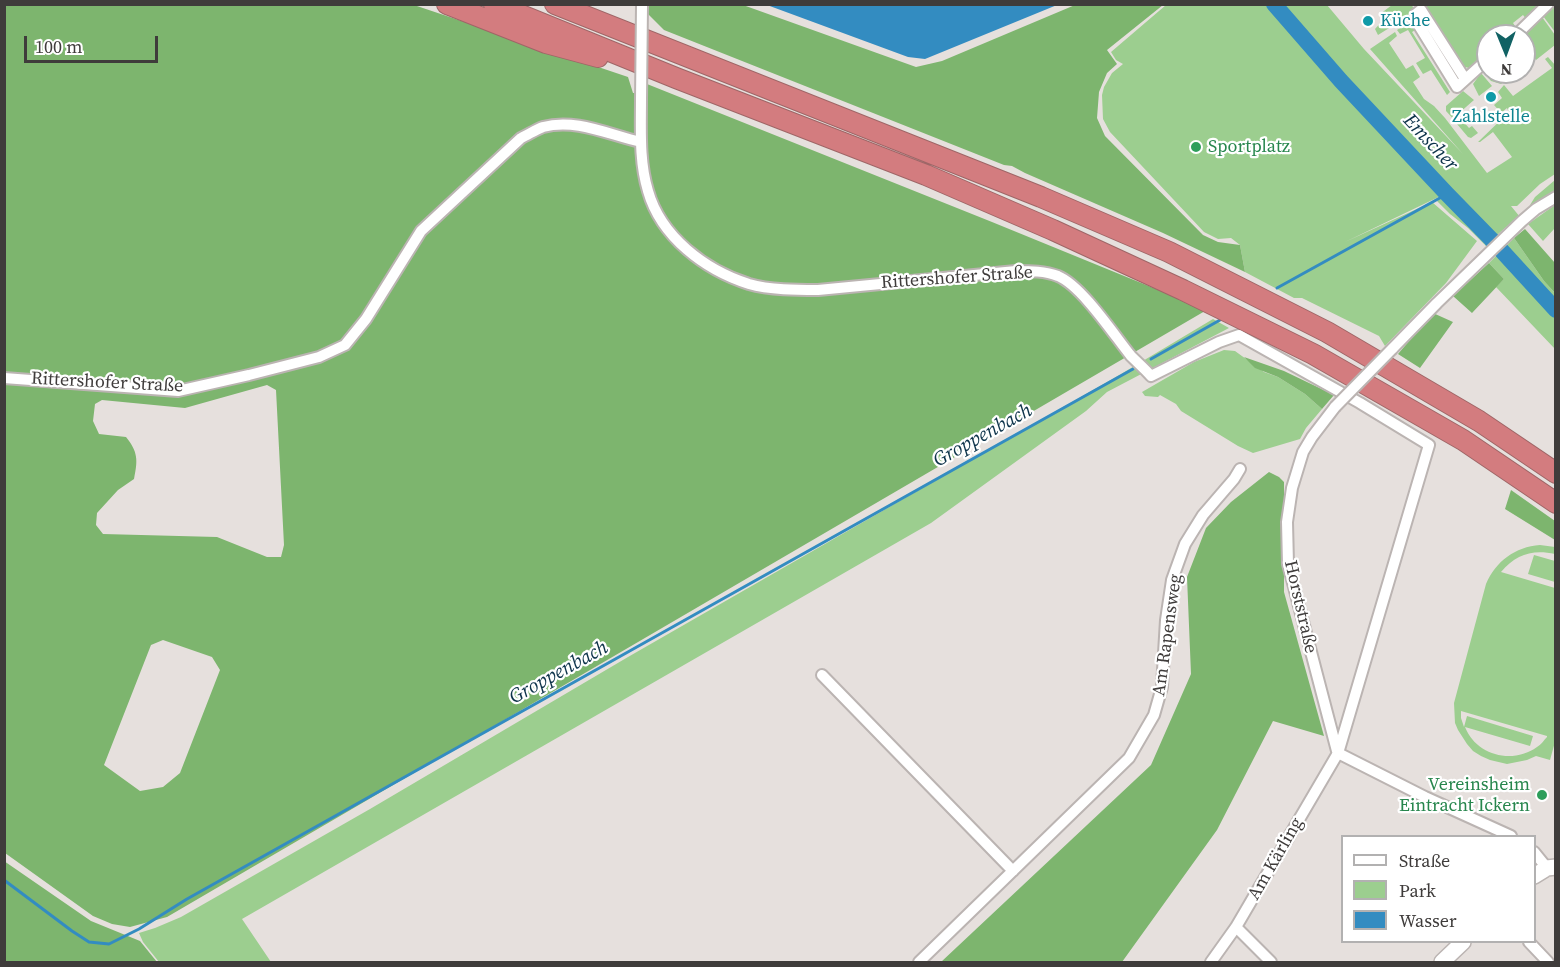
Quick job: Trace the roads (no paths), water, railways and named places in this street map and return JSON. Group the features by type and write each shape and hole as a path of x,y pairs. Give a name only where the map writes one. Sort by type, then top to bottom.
{"highway":[{"path":"447,4 546,43 676,78"},
{"path":"494,4 676,78 926,175 1053,230 1193,295 1313,354 1453,434 1556,504"},
{"path":"555,4 1061,205 1169,252 1327,332 1385,365 1479,421 1556,473"},
{"path":"573,4 603,23"}],"main road":[{"path":"1442,963 1463,943"}],"street":[{"path":"1527,24 1548,4"},
{"name":"Rittershofer Straße","path":"642,5 641,142 643,172 648,193 658,215 675,239 694,256 717,270 750,284 794,291 1016,271 1051,274 1069,282 1091,305 1132,357 1151,376 1219,342 1239,335 1429,445 1338,753"},
{"path":"1419,7 1466,79 1476,70"},
{"name":"Rittershofer Straße","path":"4,378 178,391 319,357 345,345 366,319 421,231 521,138 541,128 572,124 641,142"},
{"name":"Horststraße","path":"1338,753 1287,564 1287,522 1296,472 1303,452 1312,436 1335,407 1392,349 1516,226 1536,209 1556,197"},
{"name":"Am Rapensweg","path":"919,963 1129,759 1155,715 1162,687 1166,620 1171,590 1185,544 1203,515 1240,469"},
{"path":"822,675 1013,871"},
{"path":"1338,753 1507,835"},
{"name":"Am Kärling","path":"1211,963 1236,927 1338,753"},
{"path":"1536,855 1546,870"},
{"path":"1236,927 1271,963"},
{"path":"1530,943 1548,963"}],"water":[{"path":"767,5 1057,5 925,59 908,57"}],"waterway":[{"name":"Emscher","path":"1274,4 1341,81 1556,310"},
{"name":"Groppenbach","path":"1277,288 1447,194"},
{"name":"Groppenbach","path":"1151,359 1220,320"},
{"name":"Groppenbach","path":"4,880 89,942 109,944 1133,369"}],"place":[{"name":"Küche","path":"1368,21"},
{"name":"Zahlstelle","path":"1491,97"},
{"name":"Sportplatz","path":"1196,147"},
{"name":"Vereinsheim Eintracht Ickern","path":"1542,795"}]}
